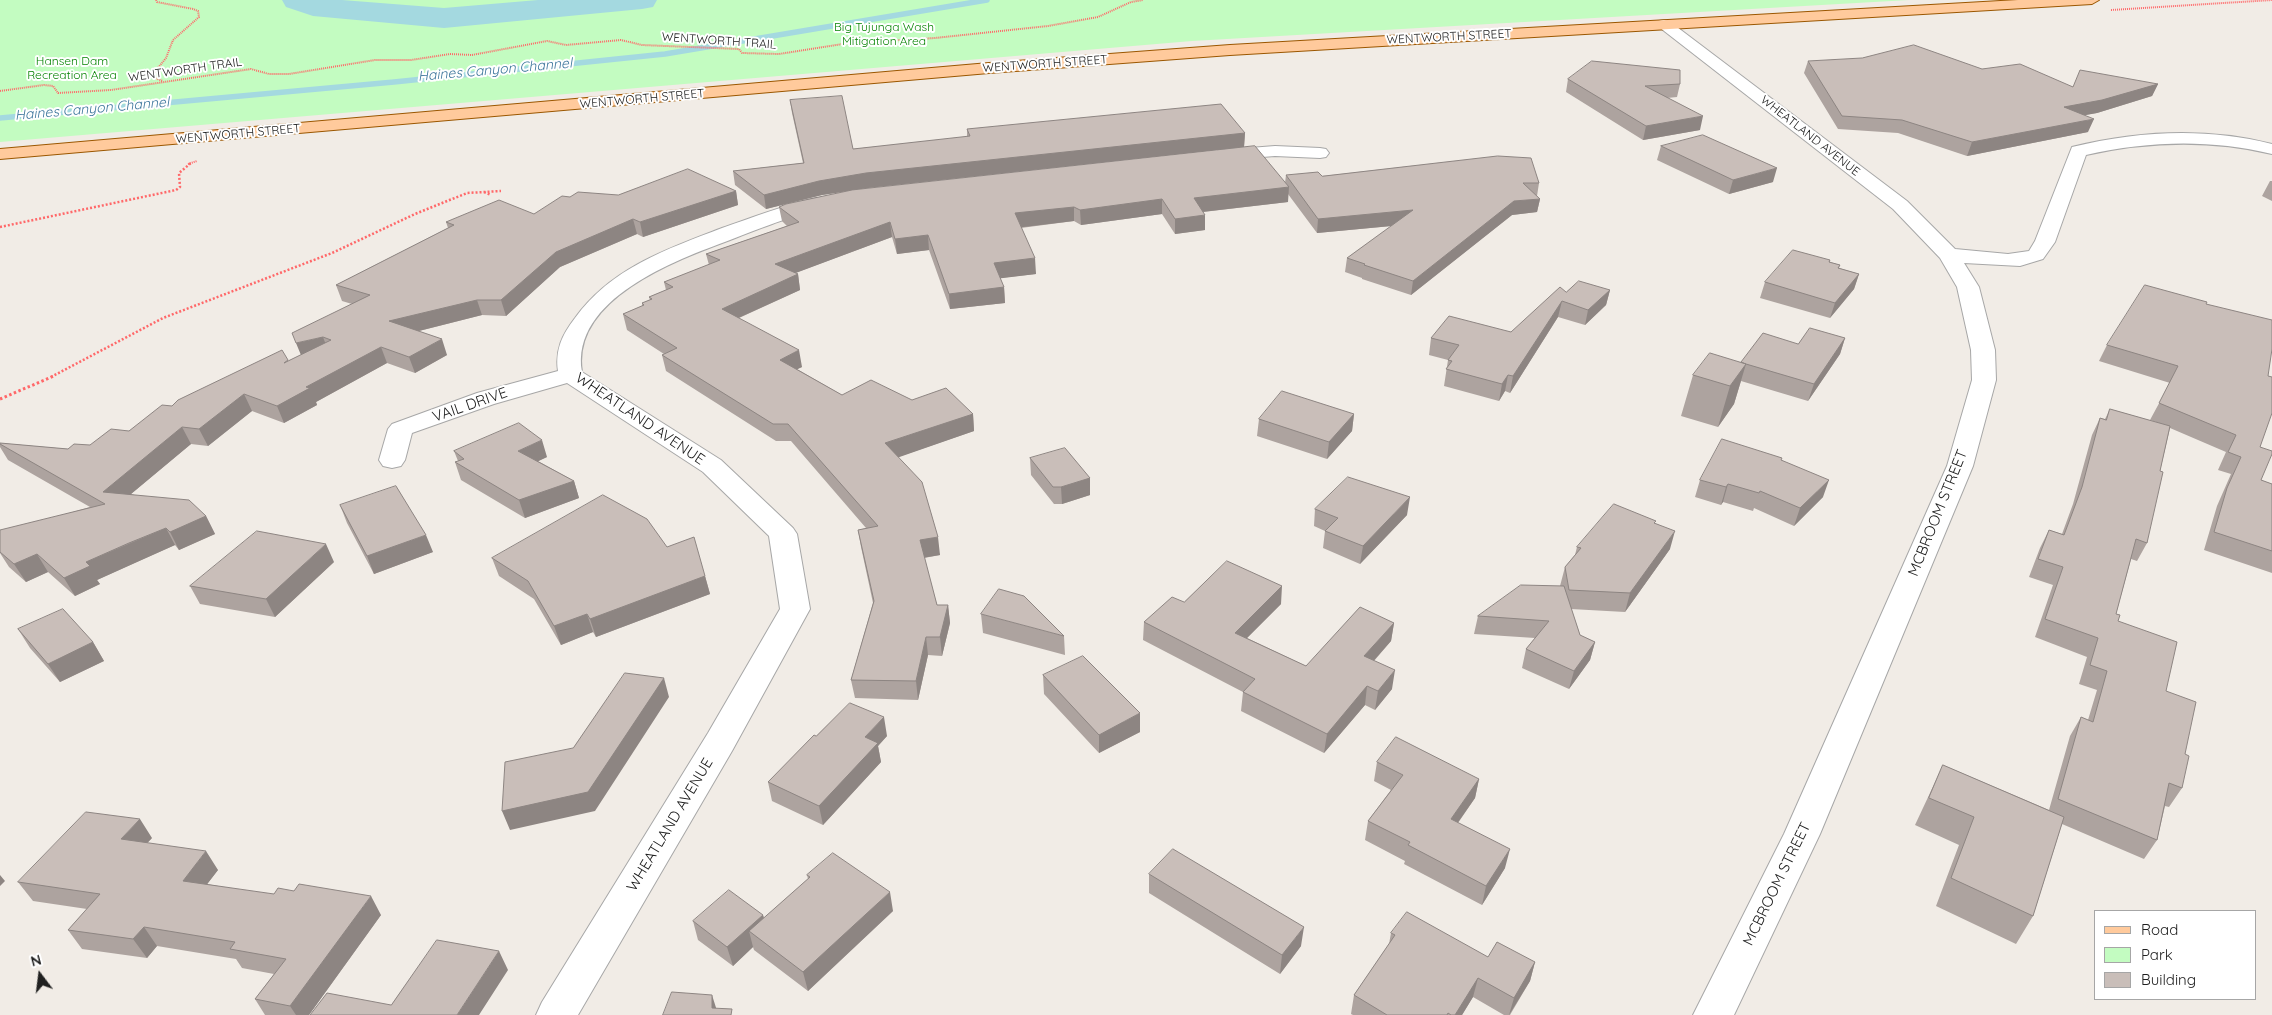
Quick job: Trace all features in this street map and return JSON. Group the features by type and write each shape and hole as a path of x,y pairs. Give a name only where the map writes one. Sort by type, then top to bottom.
{"main road":[{"name":"WENTWORTH STREET","path":"0,154 989,68 1230,50 2092,0"}],"street":[{"name":"WHEATLAND AVENUE","path":"1664,24 1900,205 1949,255"},
{"path":"1949,255 2026,259 2036,255 2045,242 2078,151 2106,144 2165,138 2202,137 2272,150"},
{"path":"1204,157 1276,151 1320,153"},
{"name":"WHEATLAND AVENUE","path":"556,1015 720,742 795,609 783,534 712,466 571,375 568,353 576,333 589,312 616,287 646,267 783,212 838,200"},
{"name":"MCBROOM STREET","path":"1713,1015 1802,834 1960,466 1984,380 1983,350 1968,287 1949,255"},
{"name":"VAIL DRIVE","path":"392,460 401,429 462,406 571,375"}],"path":[{"path":"156,0 157,2 198,11 199,18 190,28 182,31 174,39 168,48 167,57 153,72 152,77 171,81"},
{"name":"WENTWORTH TRAIL","path":"0,91 44,85 53,86 58,93 111,90 242,70 289,74 375,60 410,60 450,54 472,55 548,41 566,46 626,40 642,45 739,49 742,53 787,53 849,43 935,38 1048,26 1098,17 1131,2 1143,0"},
{"path":"0,227 176,190 180,187 179,173 188,164 197,161"},
{"path":"481,191 491,195"},
{"path":"0,399 56,375 163,318 332,253 415,214 467,193 501,191"}],"green space":[{"name":"Hansen Dam Recreation Area","path":"0,0 1909,0 1192,41 0,142"}],"building":[{"path":"1914,45 1982,69 2020,64 2073,87 2080,70 2158,84 2102,100 2064,107 2094,119 1972,142 1902,120 1842,116 1808,61 1862,58"},
{"path":"1592,61 1680,70 1680,84 1645,86 1703,116 1646,126 1568,79"},
{"path":"842,96 853,149 970,136 967,129 1221,104 1245,133 866,173 819,181 764,195 733,171 804,163 790,100"},
{"path":"1703,135 1777,168 1733,180 1661,146"},
{"path":"1255,146 1289,187 1194,198 1205,215 1175,219 1162,199 1080,210 1074,207 1015,213 1035,258 994,263 1004,287 949,294 928,235 895,239 890,222 775,264 798,274 722,309 799,350 780,360 842,395 871,380 912,400 946,388 973,414 885,443 922,482 938,537 920,540 937,605 948,605 940,637 926,637 916,681 851,680 874,601 858,530 878,526 788,424 773,424 662,355 677,348 623,314 644,305 642,303 652,299 649,297 673,287 664,282 720,260 706,254 799,222 779,207 786,204 852,190"},
{"path":"1498,156 1531,158 1539,183 1523,183 1540,199 1514,201 1413,281 1347,258 1413,210 1318,219 1286,175 1318,172 1322,176"},
{"path":"688,169 736,191 640,222 633,219 556,252 501,300 477,300 389,321 442,339 409,357 381,347 306,387 310,388 277,406 244,394 199,429 182,427 103,492 189,500 206,516 170,532 166,528 129,543 86,562 90,566 64,578 37,554 14,564 0,552 0,530 105,504 0,443 68,449 74,444 90,445 111,429 129,431 162,405 172,406 178,400 282,350 288,360 284,363 331,340 323,337 296,343 292,333 370,295 336,285 454,225 446,222 499,200 534,214 562,196 570,197 578,192 618,195"},
{"path":"1793,250 1830,260 1829,262 1840,265 1838,268 1859,274 1835,303 1765,282"},
{"path":"1579,281 1610,290 1588,310 1562,301 1513,376 1508,375 1502,384 1446,369 1452,361 1448,360 1459,345 1431,338 1449,316 1511,332 1560,287 1566,292"},
{"path":"2145,285 2207,302 2206,304 2272,320 2272,349 2268,376 2272,377 2272,413 2260,447 2272,451 2261,480 2272,484 2272,551 2214,532 2227,488 2241,457 2228,452 2236,435 2159,403 2178,366 2107,345"},
{"path":"1810,328 1845,338 1814,384 1741,362 1763,333 1798,344"},
{"path":"1710,353 1746,364 1730,386 1693,375"},
{"path":"1282,391 1354,414 1329,442 1259,419"},
{"path":"2110,409 2170,426 2160,471 2163,472 2147,543 2136,539 2116,614 2120,615 2118,621 2177,642 2166,691 2196,702 2185,754 2189,756 2182,788 2169,783 2157,840 2058,799 2081,717 2093,722 2107,671 2090,665 2098,638 2045,619 2063,567 2038,559 2049,530 2064,535 2082,487 2100,418 2106,420"},
{"path":"519,423 542,440 518,451 574,481 519,500 455,462 464,459 454,451"},
{"path":"1722,439 1782,458 1781,460 1829,480 1800,508 1760,491 1759,493 1728,484 1726,487 1700,480"},
{"path":"1065,448 1090,478 1061,487 1053,487 1030,458"},
{"path":"1348,477 1410,497 1363,546 1325,531 1338,518 1315,509"},
{"path":"396,486 426,535 367,556 340,505"},
{"path":"603,495 647,519 667,547 694,537 705,576 590,619 587,614 554,626 528,581 492,558"},
{"path":"1614,504 1675,531 1630,593 1569,590 1565,567 1581,548 1577,547"},
{"path":"257,531 326,544 266,599 190,586"},
{"path":"1227,561 1282,586 1235,633 1306,666 1360,607 1394,623 1364,656 1395,670 1378,691 1367,686 1327,734 1243,692 1255,679 1144,622 1172,597 1184,602"},
{"path":"1521,585 1564,586 1580,635 1595,642 1574,671 1526,649 1549,621 1478,616"},
{"path":"999,589 1024,596 1064,636 981,614"},
{"path":"63,609 93,642 48,664 18,629"},
{"path":"1083,656 1140,713 1099,735 1043,675"},
{"path":"625,673 664,678 588,792 502,811 505,762 573,748"},
{"path":"850,703 884,717 865,737 878,743 819,806 768,782 814,735 816,736"},
{"path":"1396,737 1479,779 1451,819 1510,849 1486,886 1408,845 1410,842 1368,821 1403,775 1377,762"},
{"path":"1943,765 2064,817 2033,916 1951,878 1974,817 1929,798"},
{"path":"86,812 140,819 121,839 206,851 183,881 274,894 278,888 294,891 299,884 371,896 290,1006 255,999 286,959 230,949 235,942 144,927 133,939 68,930 100,894 18,882"},
{"path":"1173,849 1304,927 1282,955 1149,874"},
{"path":"833,853 890,892 803,972 749,931 810,877 807,875"},
{"path":"729,890 763,915 727,947 693,921"},
{"path":"1407,912 1488,957 1497,942 1535,962 1514,998 1478,978 1455,1015 1448,1013 1447,1015 1387,1015 1354,995 1395,935 1391,933"},
{"path":"437,940 499,951 457,1015 310,1015 327,993 391,1005"},
{"path":"672,992 712,995 712,1008 732,1009 731,1015 663,1015"}],"waterway":[{"path":"297,0 313,7 444,18 642,0"},
{"name":"Haines Canyon Channel","path":"0,118 394,82 665,54 987,0"}],"park label":[{"name":"Big Tujunga Wash Mitigation Area","path":"884,34"}]}
